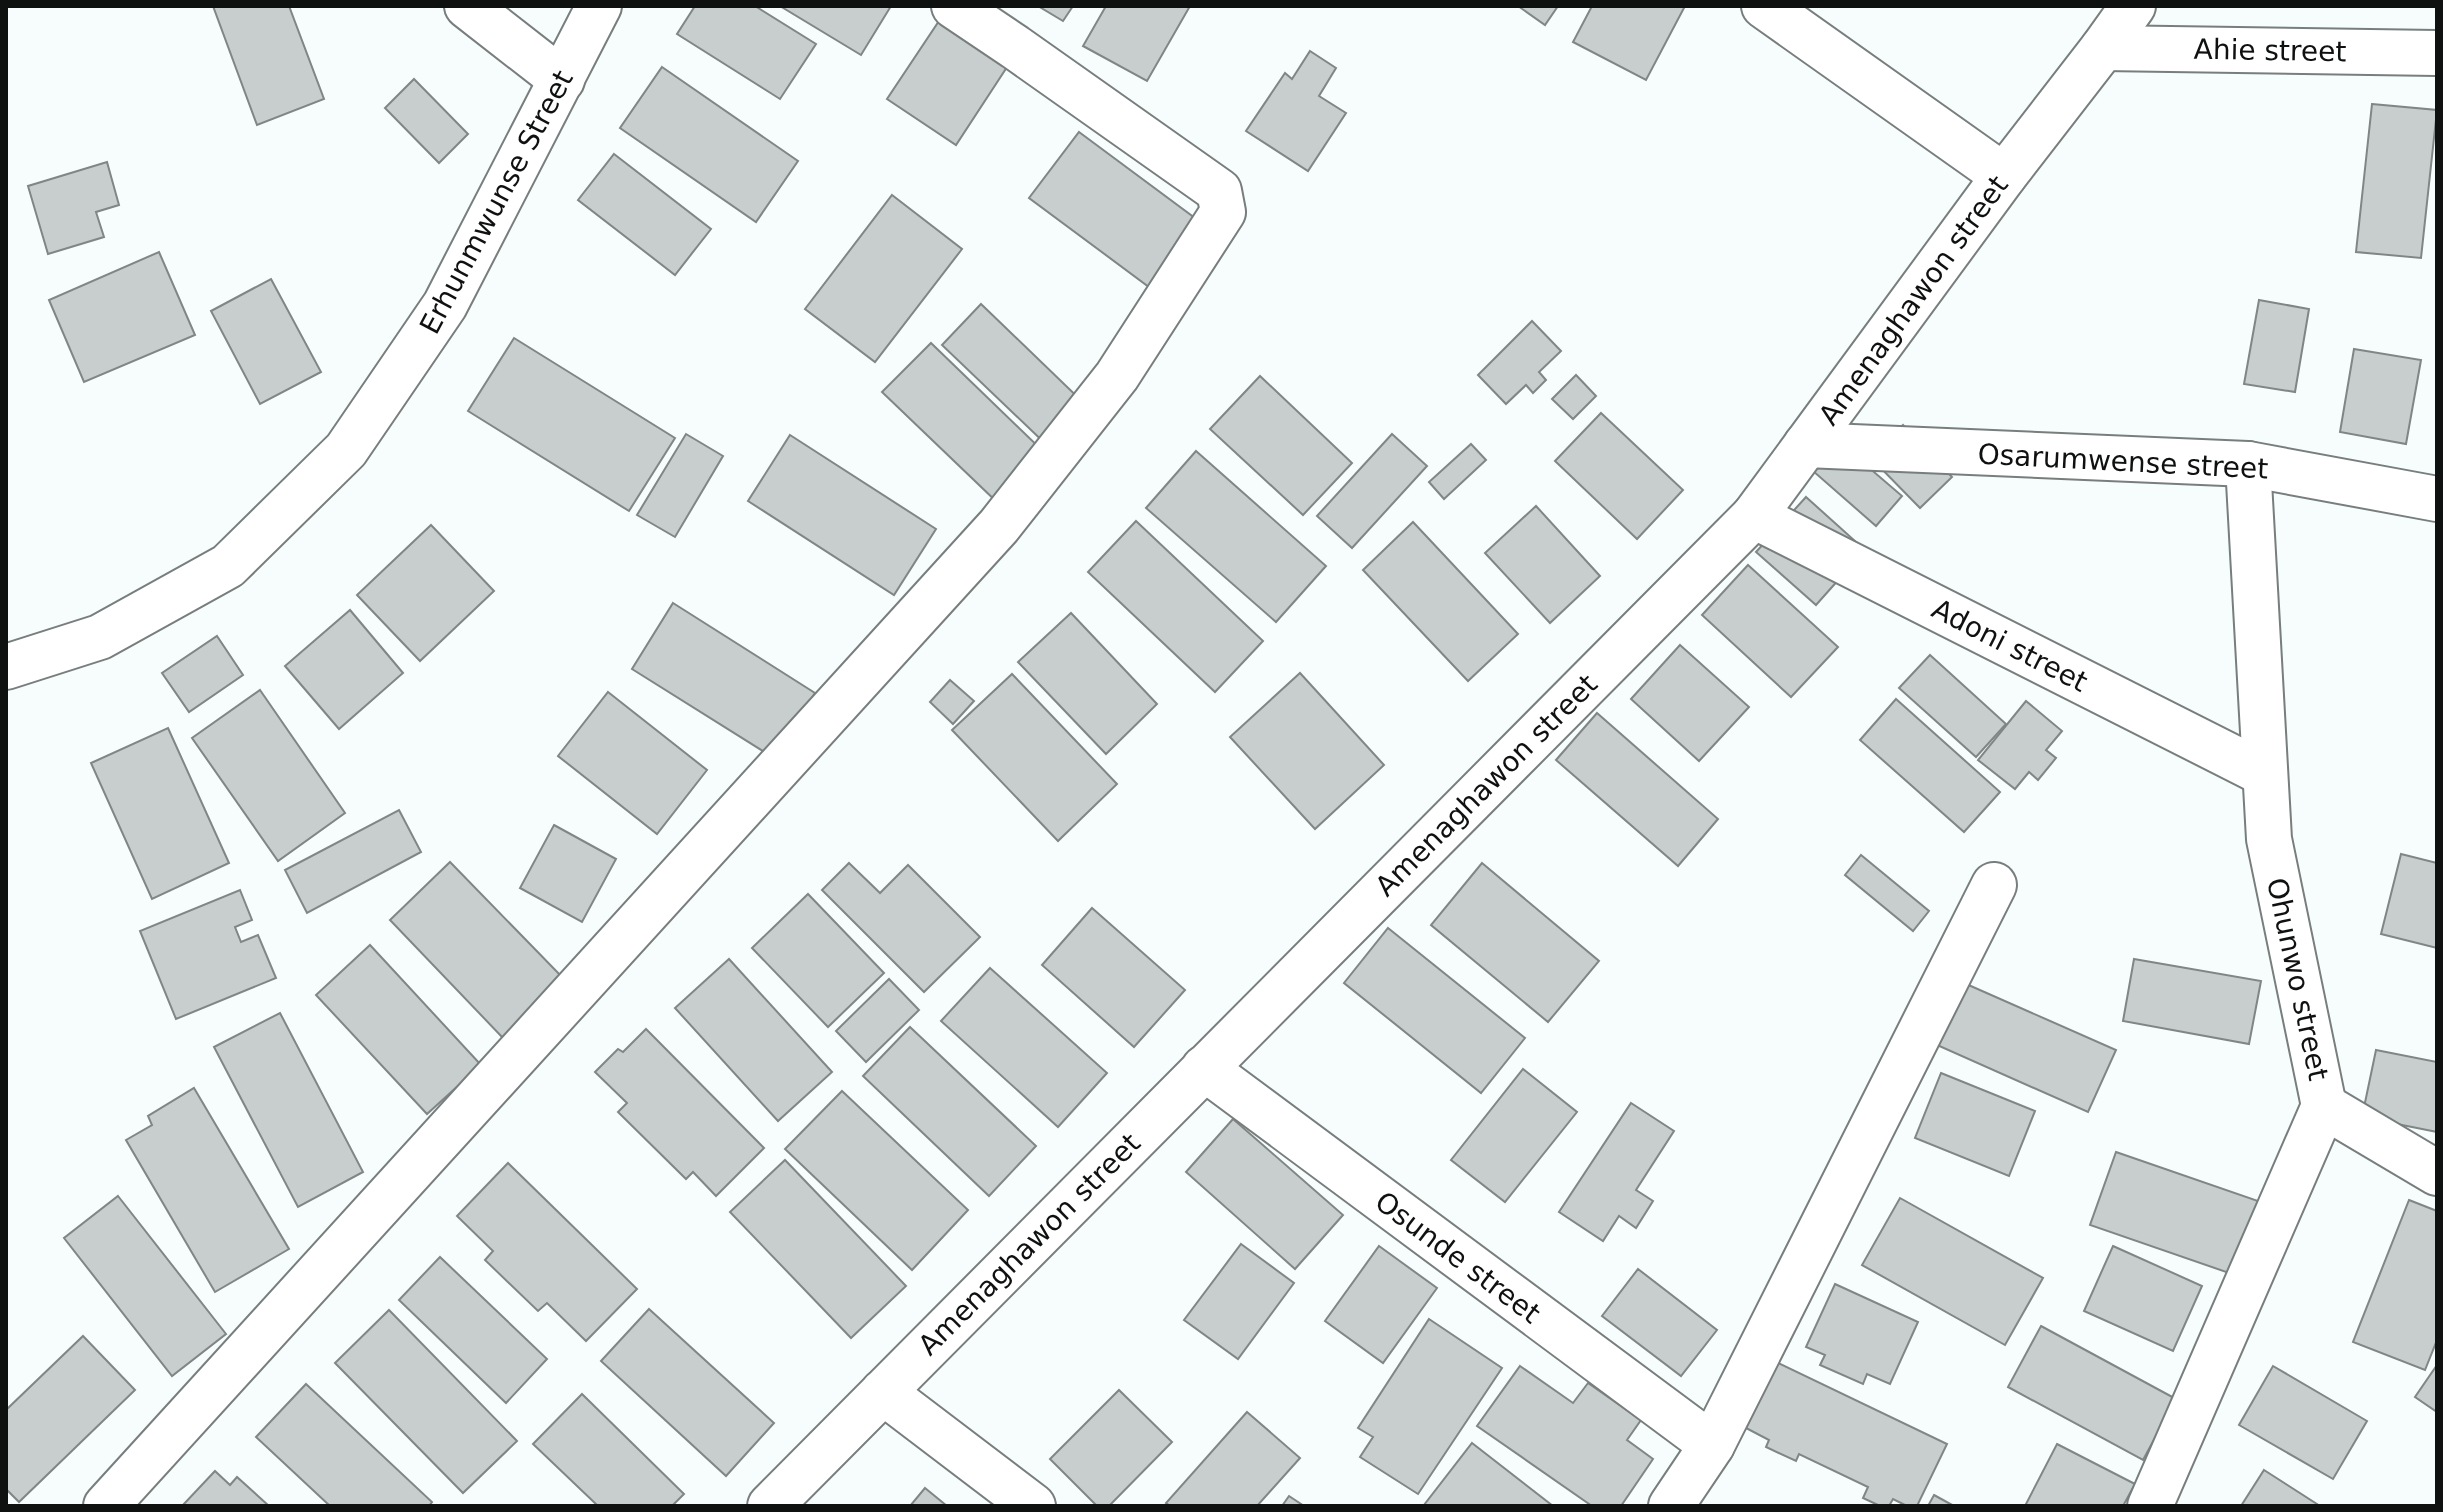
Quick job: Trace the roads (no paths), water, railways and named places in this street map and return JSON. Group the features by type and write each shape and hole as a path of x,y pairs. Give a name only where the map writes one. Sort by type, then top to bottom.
{"street":[{"path":"467,6 562,80"},
{"name":"Erhunmwunse Street","path":"6,667 100,637 228,566 346,450 445,305 599,6"},
{"path":"106,1506 999,526 1117,376 1223,212 1219,191 954,6"},
{"path":"1764,6 2004,176"},
{"name":"Amenaghawon street","path":"770,1506 1754,516 2133,6"},
{"name":"Ahie street","path":"2103,48 2437,53"},
{"name":"Osarumwense street","path":"1806,445 2248,464 2437,499"},
{"name":"Ohunwo street","path":"2158,1503 2324,1106 2269,839 2248,464"},
{"name":"Adoni street","path":"1754,516 2265,774"},
{"path":"1671,1506 1712,1445 1994,885"},
{"name":"Osunde street","path":"1204,1068 1712,1445"},
{"path":"2324,1106 2437,1173"},
{"path":"883,1392 1033,1506"}]}
